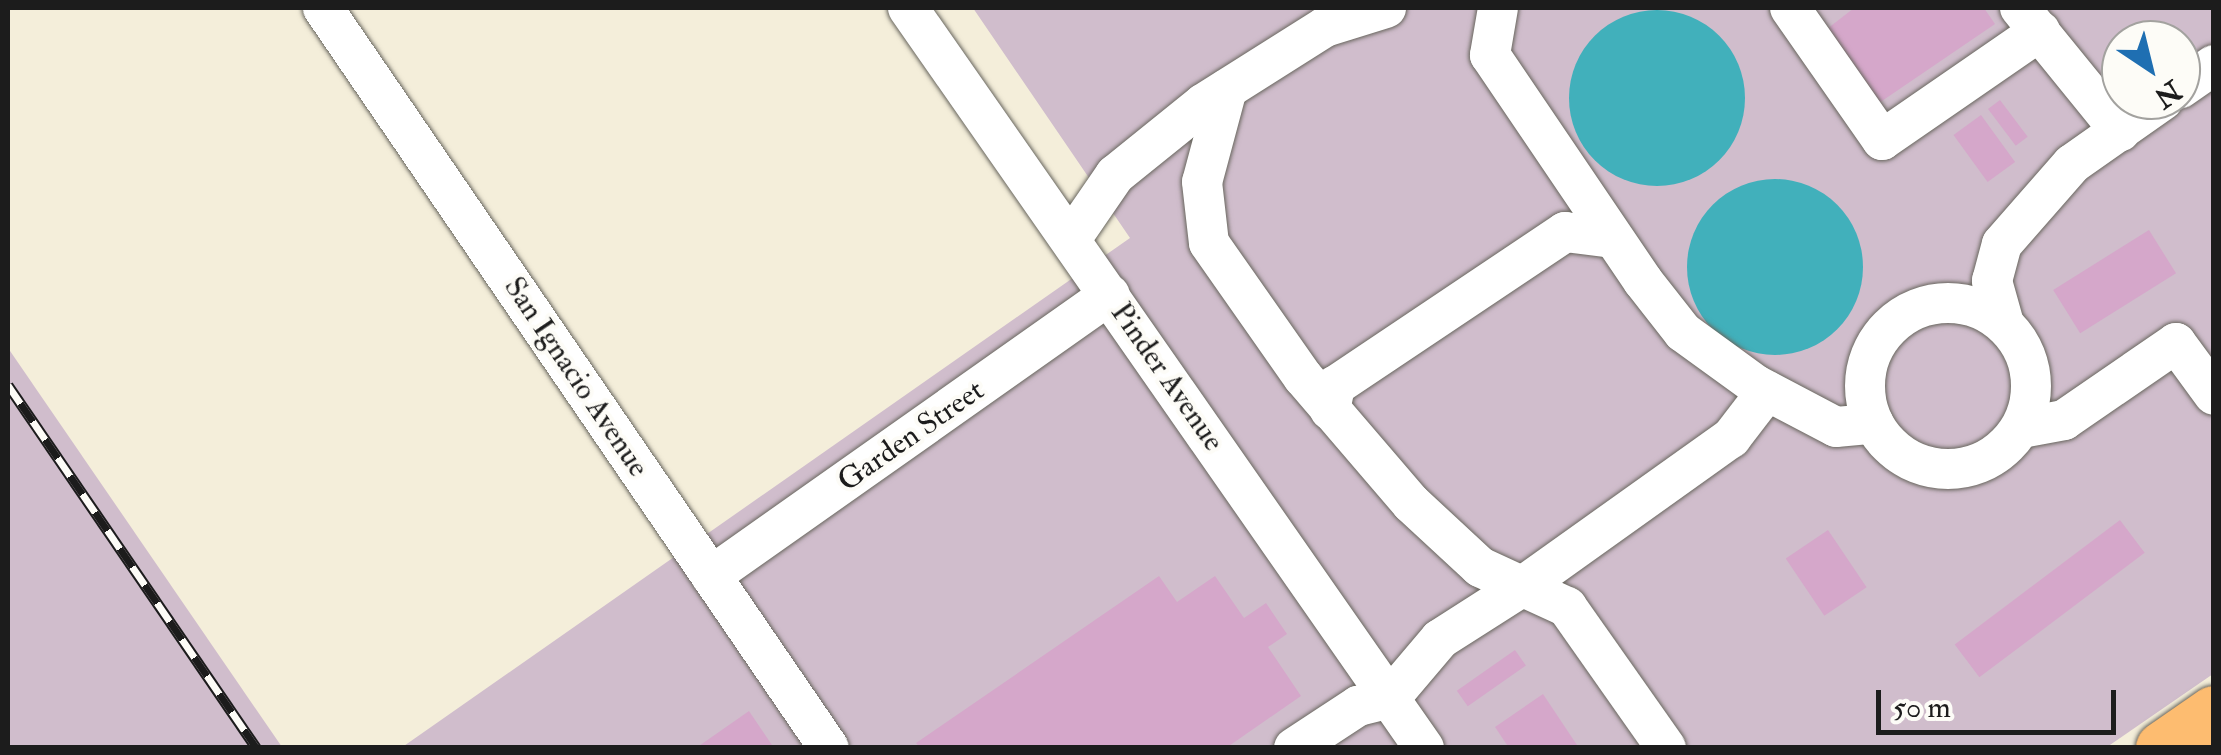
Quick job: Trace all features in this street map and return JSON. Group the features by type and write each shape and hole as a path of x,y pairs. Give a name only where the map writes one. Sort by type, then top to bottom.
{"main road":[{"path":"2162,748 2214,712"}],"street":[{"name":"San Ignacio Avenue","path":"323,8 829,748"},
{"name":"Pinder Avenue","path":"908,8 1424,748"},
{"path":"1070,238 1114,175 1227,89 1325,27 1386,8"},
{"path":"1498,8 1490,56 1682,332 1766,391 1836,426 1874,424"},
{"path":"1790,8 1882,140 2030,20 2120,130"},
{"path":"1227,89 1202,182 1209,243 1330,410 1448,542 1480,567 1526,584 1567,607 1666,748"},
{"path":"2004,324 1992,281 2002,244 2072,164 2135,120"},
{"path":"1330,410 1335,386 1565,232 1614,238"},
{"name":"Garden Street","path":"712,576 1110,296"},
{"path":"1952,303 1980,309 2004,324 2022,346 2031,372 2030,401 2021,428 2002,450 1980,464 1954,470 1927,468 1902,457 1874,424 1864,390 1868,363 1879,338 1898,319 1924,306 1952,303"},
{"path":"2021,428 2064,420 2176,342 2214,395"},
{"path":"1294,748 1358,706 1390,698 1440,639 1526,584 1731,438 1766,391"}],"shaded area":[{"path":"973,8 2213,8 2213,674 2107,747 401,748 1130,238"},
{"path":"8,348 282,747 8,747"}],"water":[{"path":"1657,10 1691,17 1719,36 1738,64 1745,98 1738,132 1719,160 1691,179 1657,186 1623,179 1595,160 1576,132 1569,98 1576,64 1595,36 1623,17"},
{"path":"1775,179 1809,186 1837,205 1856,233 1863,267 1856,301 1837,329 1809,348 1775,355 1741,348 1713,329 1694,301 1687,267 1694,233 1713,205 1741,186"}],"building":[{"path":"1854,8 1984,8 1995,24 1879,103 1827,29"},
{"path":"2000,100 2028,137 2016,146 1988,109"},
{"path":"1981,115 2015,162 1988,182 1953,135"},
{"path":"2149,230 2176,273 2080,333 2053,290"},
{"path":"2120,520 2145,553 1979,677 1955,645"},
{"path":"1828,530 1867,587 1824,616 1786,559"},
{"path":"1159,576 1177,602 1215,576 1244,618 1266,603 1287,634 1268,647 1301,696 1226,748 920,748 916,743"},
{"path":"1515,650 1526,666 1468,706 1457,691"},
{"path":"1543,694 1579,748 1509,748 1495,727"},
{"path":"749,711 774,748 696,748"}],"railway":[{"path":"8,385 257,748"}]}
